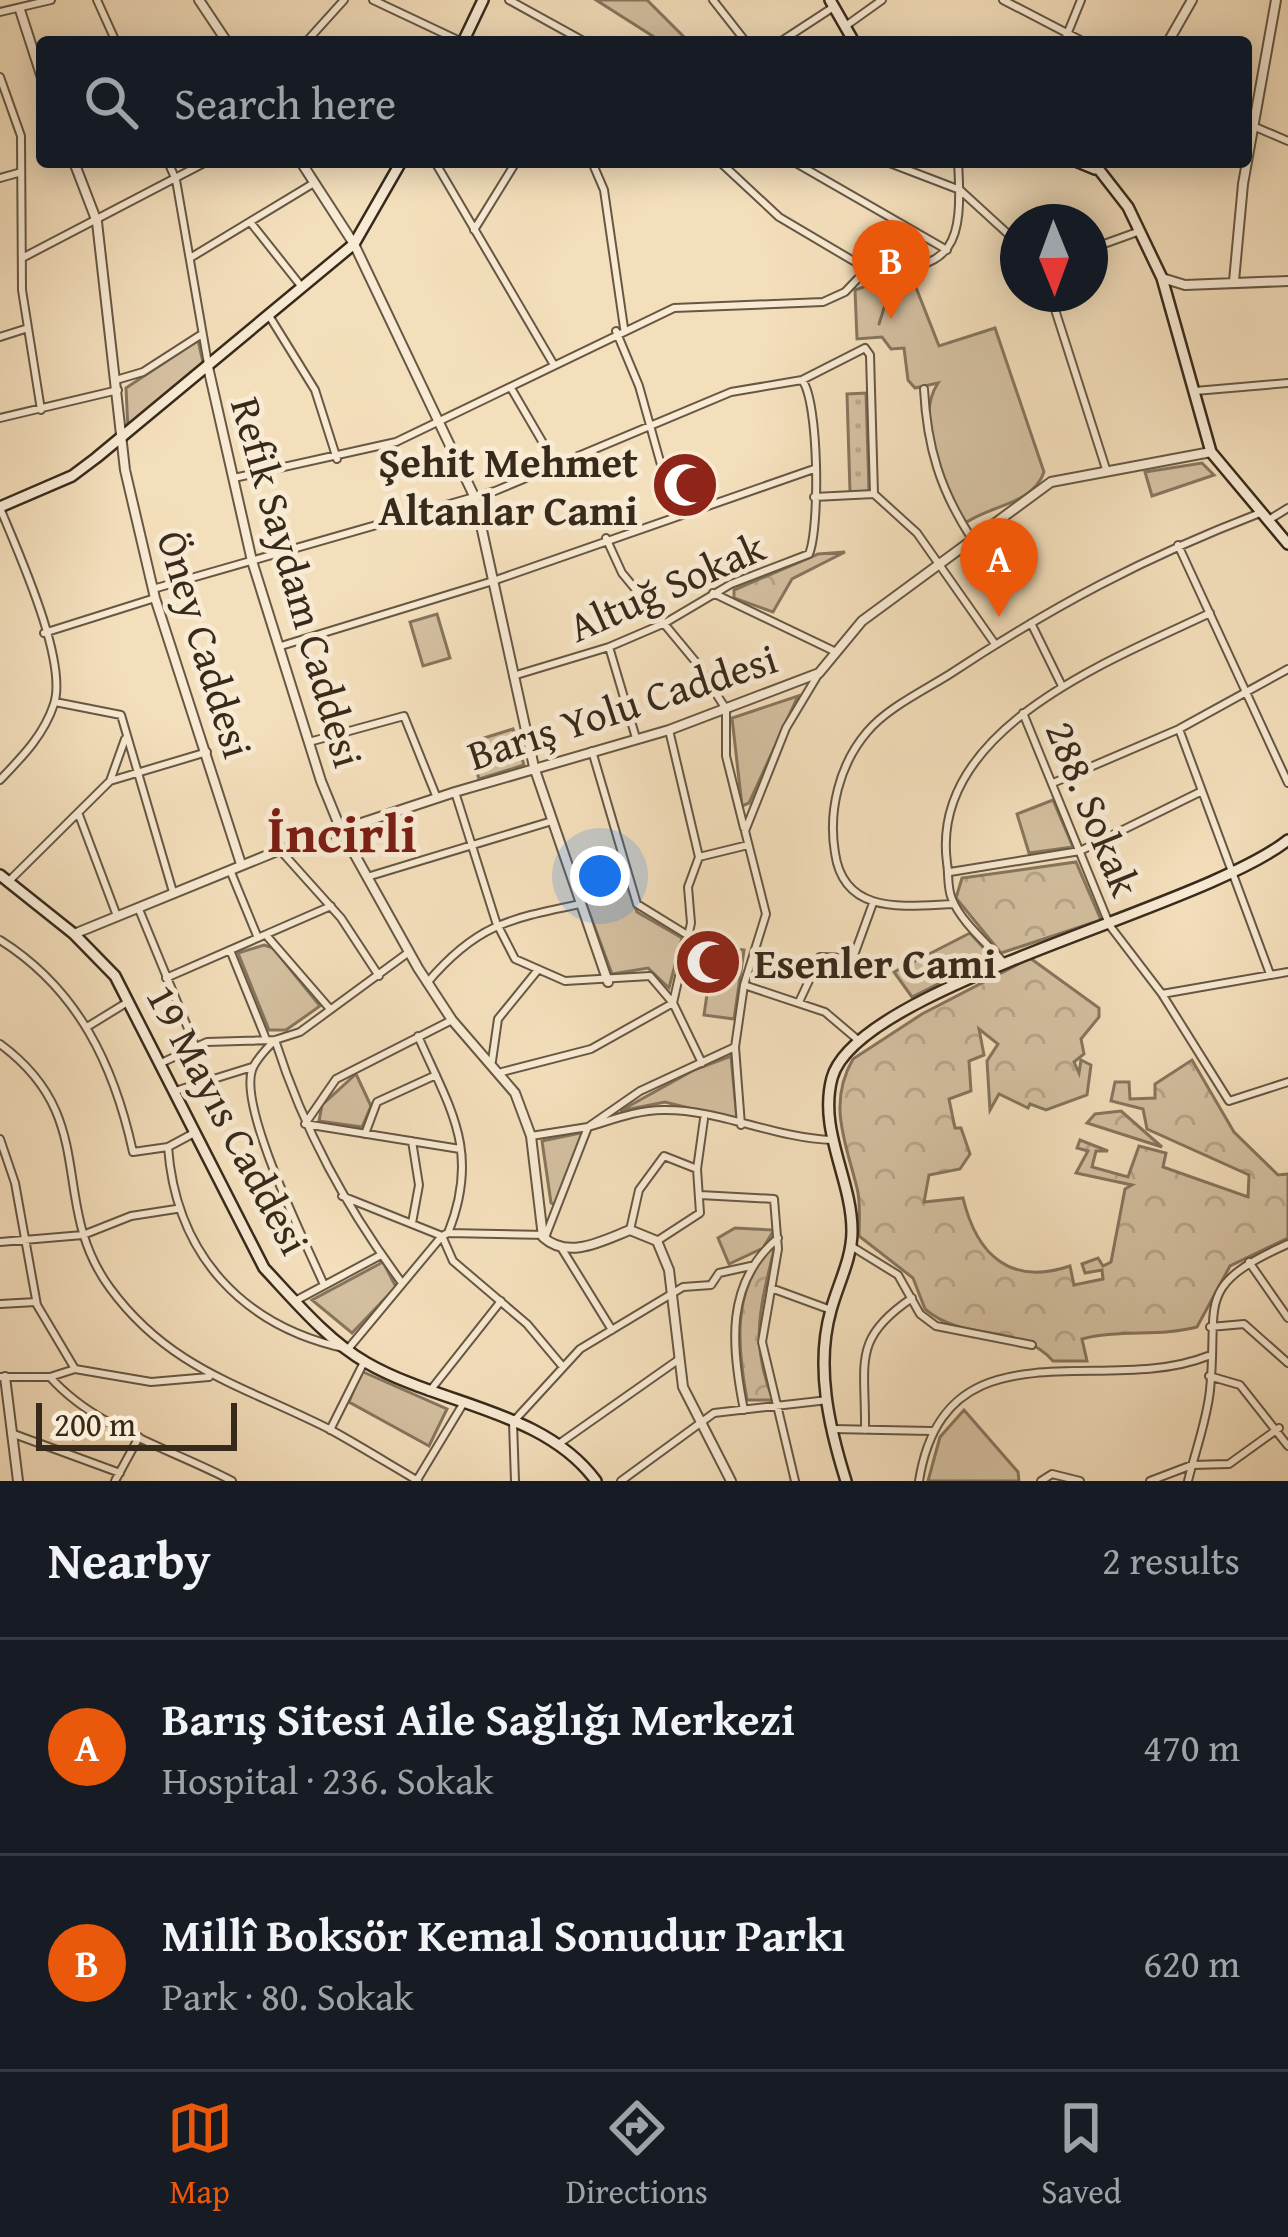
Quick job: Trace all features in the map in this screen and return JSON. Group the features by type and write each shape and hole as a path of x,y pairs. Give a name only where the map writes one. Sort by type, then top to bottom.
{"main road":[{"path":"465,36 483,0"},
{"path":"831,4 850,36"},
{"path":"0,508 72,476 354,244 398,168"},
{"path":"1098,168 1140,231 1162,278 1211,452 1288,544"},
{"path":"846,1481 830,1429 824,1344 851,1246 849,1199 832,1140 832,1076 858,1040 1004,963 1111,926 1235,873 1288,840"},
{"name":"19 Mayıs Caddesi","path":"4,878 101,957 130,1001 264,1268 295,1301 364,1362 560,1443 577,1454 596,1481"}],"street":[{"path":"0,12 52,0"},
{"path":"98,0 113,36"},
{"path":"199,0 223,36"},
{"path":"311,36 344,0"},
{"path":"373,0 449,36"},
{"path":"508,0 574,36"},
{"path":"713,0 741,36"},
{"path":"844,28 882,0"},
{"path":"1003,0 1063,36"},
{"path":"1067,36 1081,0"},
{"path":"1171,36 1192,0"},
{"path":"1252,111 1276,0"},
{"path":"788,36 831,4"},
{"path":"20,10 36,59"},
{"path":"0,77 4,104 20,136 26,329 41,410"},
{"path":"1252,126 1288,141"},
{"path":"76,168 97,221 119,440"},
{"path":"171,168 208,367"},
{"path":"24,257 196,168"},
{"path":"305,168 354,244 475,498 534,767 608,982"},
{"path":"438,168 554,365"},
{"path":"474,230 512,168"},
{"path":"595,168 604,190 618,348 651,425 675,515"},
{"path":"726,168 779,217 867,269 914,271 949,251 962,218 958,168"},
{"path":"804,168 949,251"},
{"path":"903,168 960,190 1000,227"},
{"path":"1234,281 1245,168"},
{"path":"0,178 18,173"},
{"path":"190,258 314,183"},
{"path":"250,222 301,286"},
{"path":"1108,243 1140,231"},
{"path":"234,478 337,459 396,442 620,330 699,303 823,302 845,292 867,269"},
{"path":"1162,278 1185,285 1288,281"},
{"path":"1168,298 1185,285"},
{"path":"1056,312 1106,469"},
{"path":"268,314 315,389 337,459"},
{"path":"0,337 26,329"},
{"path":"0,418 117,385 203,333"},
{"path":"44,633 252,561 475,498 731,392 802,380 856,350 868,350 874,494"},
{"name":"Refik Saydam Caddesi","path":"208,367 252,561 340,830 452,1020 502,1072 531,1136 543,1237"},
{"name":"Altuğ Sokak","path":"513,676 609,647 665,623 713,592 809,554 814,497 811,394 802,380"},
{"path":"1191,391 1288,383"},
{"path":"511,388 557,467"},
{"path":"923,389 927,439 944,496 972,539"},
{"name":"Öney Caddesi","path":"119,440 154,594 241,864"},
{"name":"Barış Yolu Caddesi","path":"74,934 280,850 534,767 669,730 819,673 862,621 1051,482 1211,452"},
{"path":"281,646 493,581 814,469"},
{"path":"814,497 874,494 902,516 995,644"},
{"path":"0,508 57,669 55,702 33,746 0,780"},
{"path":"953,904 873,903 849,889 836,864 831,829 848,760 868,730 995,644 1116,572 1178,544 1288,508"},
{"path":"606,538 622,574 665,623 726,709 726,756 766,914 744,986 734,1047 741,1125"},
{"path":"1178,544 1288,783"},
{"path":"713,592 836,652"},
{"path":"1004,963 953,904 949,818 963,784 982,752 1023,713 1062,686 1210,613"},
{"path":"1031,622 1062,686"},
{"path":"609,647 636,738"},
{"path":"1053,783 1179,729 1288,668"},
{"path":"745,831 786,728 819,673"},
{"path":"55,702 116,712 173,892"},
{"name":"288. Sokak","path":"1023,713 1111,926 1162,994 1229,1101 1288,1082"},
{"path":"309,742 404,716 437,798"},
{"path":"1179,729 1270,974"},
{"path":"502,1072 591,1048 673,1003 689,936 688,887 700,857 669,730"},
{"path":"4,878 110,781 126,734"},
{"path":"592,751 637,904 689,936"},
{"path":"110,781 207,752"},
{"path":"455,792 496,922 515,959 566,981 608,982 640,972 673,1003 702,1063"},
{"path":"949,872 1080,851 1200,792"},
{"path":"79,814 117,916"},
{"path":"367,877 552,821"},
{"path":"700,857 748,844"},
{"path":"280,850 331,906 379,976"},
{"path":"230,869 261,937 331,1010"},
{"path":"800,1002 820,957 853,958 873,903"},
{"path":"428,983 457,948 496,922 580,904"},
{"path":"166,978 331,906"},
{"path":"138,907 196,1048"},
{"path":"0,940 50,976 87,1027 123,1105 133,1153 168,1147 196,1132"},
{"path":"230,950 304,1124 342,1196 402,1283"},
{"path":"161,1063 235,1038 270,1039 300,1032 409,952"},
{"path":"492,1061 498,1019 537,970"},
{"path":"1162,994 1288,972"},
{"path":"744,986 825,1012 858,1040"},
{"path":"87,1027 130,1001"},
{"path":"304,1124 336,1079 452,1020"},
{"path":"168,1147 176,1209 210,1264 254,1314 298,1338 348,1349 445,1235 462,1189 454,1108 418,1036"},
{"path":"270,1039 252,1067 250,1086 267,1150 324,1285"},
{"path":"0,1044 46,1087 62,1119 83,1235 108,1286 158,1343 210,1377 330,1430 417,1480 464,1404"},
{"path":"543,1237 588,1127 640,1091 734,1047"},
{"path":"175,1091 252,1067"},
{"path":"365,1133 377,1102 436,1075"},
{"path":"531,1136 662,1110 832,1140"},
{"path":"657,1241 700,1214 698,1169 704,1118"},
{"path":"304,1124 460,1149"},
{"path":"0,1139 14,1178 36,1302 75,1370"},
{"path":"412,1141 418,1185 412,1223"},
{"path":"630,1229 639,1190 664,1156 698,1169"},
{"path":"0,1179 14,1178"},
{"path":"700,1195 774,1199 778,1238 762,1342 794,1481"},
{"path":"342,1196 445,1235 531,1231 562,1249 612,1330"},
{"path":"0,1241 83,1235 131,1216 176,1209"},
{"path":"562,1249 630,1229 657,1241 669,1270 683,1387 731,1481"},
{"path":"445,1235 453,1262 501,1301 563,1367"},
{"path":"744,1410 735,1326 738,1296 751,1266 778,1238"},
{"path":"1188,1481 1209,1376 1209,1327 1220,1285 1249,1262 1288,1244"},
{"path":"851,1246 898,1275 927,1320 944,1329 1032,1345"},
{"path":"295,1301 382,1255"},
{"path":"1249,1262 1288,1318"},
{"path":"514,1481 513,1422 563,1367 612,1330 683,1287 711,1285 718,1273 751,1266"},
{"path":"771,1288 831,1310"},
{"path":"865,1430 868,1338 879,1322 912,1298"},
{"path":"429,1392 501,1301"},
{"path":"0,1304 36,1302"},
{"path":"1209,1327 1244,1324 1288,1363"},
{"path":"919,1481 925,1441 974,1387 1000,1378 1067,1369 1187,1364 1208,1356"},
{"path":"560,1443 678,1360"},
{"path":"330,1430 364,1362"},
{"path":"18,1481 5,1433 3,1377 50,1377 75,1370 152,1382 210,1377"},
{"path":"1209,1376 1240,1385 1279,1428 1288,1446"},
{"path":"50,1377 70,1401 232,1481"},
{"path":"622,1481 714,1413 828,1400"},
{"path":"1150,1481 1192,1466 1229,1464 1279,1428"},
{"path":"830,1429 932,1431"},
{"path":"5,1433 117,1477 139,1435"},
{"path":"1041,1481 1052,1474 1080,1481"}],"green space":[{"path":"596,0 647,0 683,36 653,36"},
{"path":"893,276 915,285 939,346 995,328 1044,472 1031,491 967,522 959,516 930,432 931,398 938,383 915,388 908,380 904,348 891,349 882,337 857,339 855,290"},
{"path":"198,340 204,367 128,430 126,388"},
{"path":"866,393 869,491 850,492 847,394"},
{"path":"1202,463 1214,475 1152,496 1145,472"},
{"path":"845,552 792,579 773,612 734,598 734,590 818,554"},
{"path":"437,614 450,658 423,666 410,622"},
{"path":"798,696 749,803 742,806 732,718"},
{"path":"513,729 524,765 479,779 468,743"},
{"path":"1053,800 1073,847 1029,853 1017,814"},
{"path":"1076,862 1101,920 1001,953 956,898 962,878"},
{"path":"623,875 637,912 682,938 669,988 648,968 612,974 582,893"},
{"path":"970,933 992,957 912,997 894,972"},
{"path":"264,945 273,948 320,1006 286,1030 269,1030 238,953"},
{"path":"714,946 744,950 734,1019 704,1015"},
{"path":"1030,958 1099,1008 1099,1017 1081,1039 1084,1054 1074,1062 1079,1073 1081,1060 1091,1065 1087,1095 1046,1110 1030,1104 1028,1108 999,1094 990,1110 987,1061 998,1044 979,1029 984,1055 969,1061 971,1091 949,1099 955,1128 961,1128 970,1154 960,1169 929,1175 924,1202 963,1198 987,1250 1014,1269 1049,1271 1070,1266 1074,1285 1103,1279 1102,1270 1085,1273 1082,1264 1098,1258 1103,1266 1111,1262 1125,1189 1132,1185 1076,1173 1088,1151 1077,1148 1080,1140 1108,1151 1096,1151 1092,1167 1128,1177 1139,1146 1166,1153 1163,1167 1248,1197 1249,1175 1147,1129 1143,1109 1111,1101 1115,1082 1129,1082 1130,1099 1155,1098 1155,1084 1192,1060 1234,1132 1278,1175 1288,1174 1288,1238 1230,1266 1197,1327 1082,1339 1087,1361 1053,1361 1024,1341 957,1326 925,1309 913,1278 859,1236 858,1194 841,1124 841,1092 853,1059 922,1014"},
{"path":"731,1056 737,1120 665,1102 620,1111 694,1070"},
{"path":"356,1074 371,1106 362,1127 319,1121 322,1105"},
{"path":"1121,1111 1162,1147 1087,1123 1095,1114"},
{"path":"590,1131 556,1205 551,1203 542,1141"},
{"path":"735,1228 774,1230 763,1248 729,1264 718,1238"},
{"path":"775,1245 759,1341 773,1400 747,1400 740,1338 744,1297 761,1261"},
{"path":"383,1262 396,1287 352,1333 312,1300"},
{"path":"361,1371 447,1409 429,1446 349,1402"},
{"path":"964,1410 1018,1472 1019,1481 928,1481 940,1437"}],"waterway":[{"path":"879,324 892,283"}],"place":[{"name":"Millî Boksör Kemal Sonudur Parkı","path":"891,319"},
{"name":"Şehit Mehmet Altanlar Cami","path":"685,485"},
{"name":"Barış Sitesi Aile Sağlığı Merkezi","path":"999,617"},
{"name":"Esenler Cami","path":"708,962"}],"district":[{"name":"İncirli","path":"342,832"}]}
